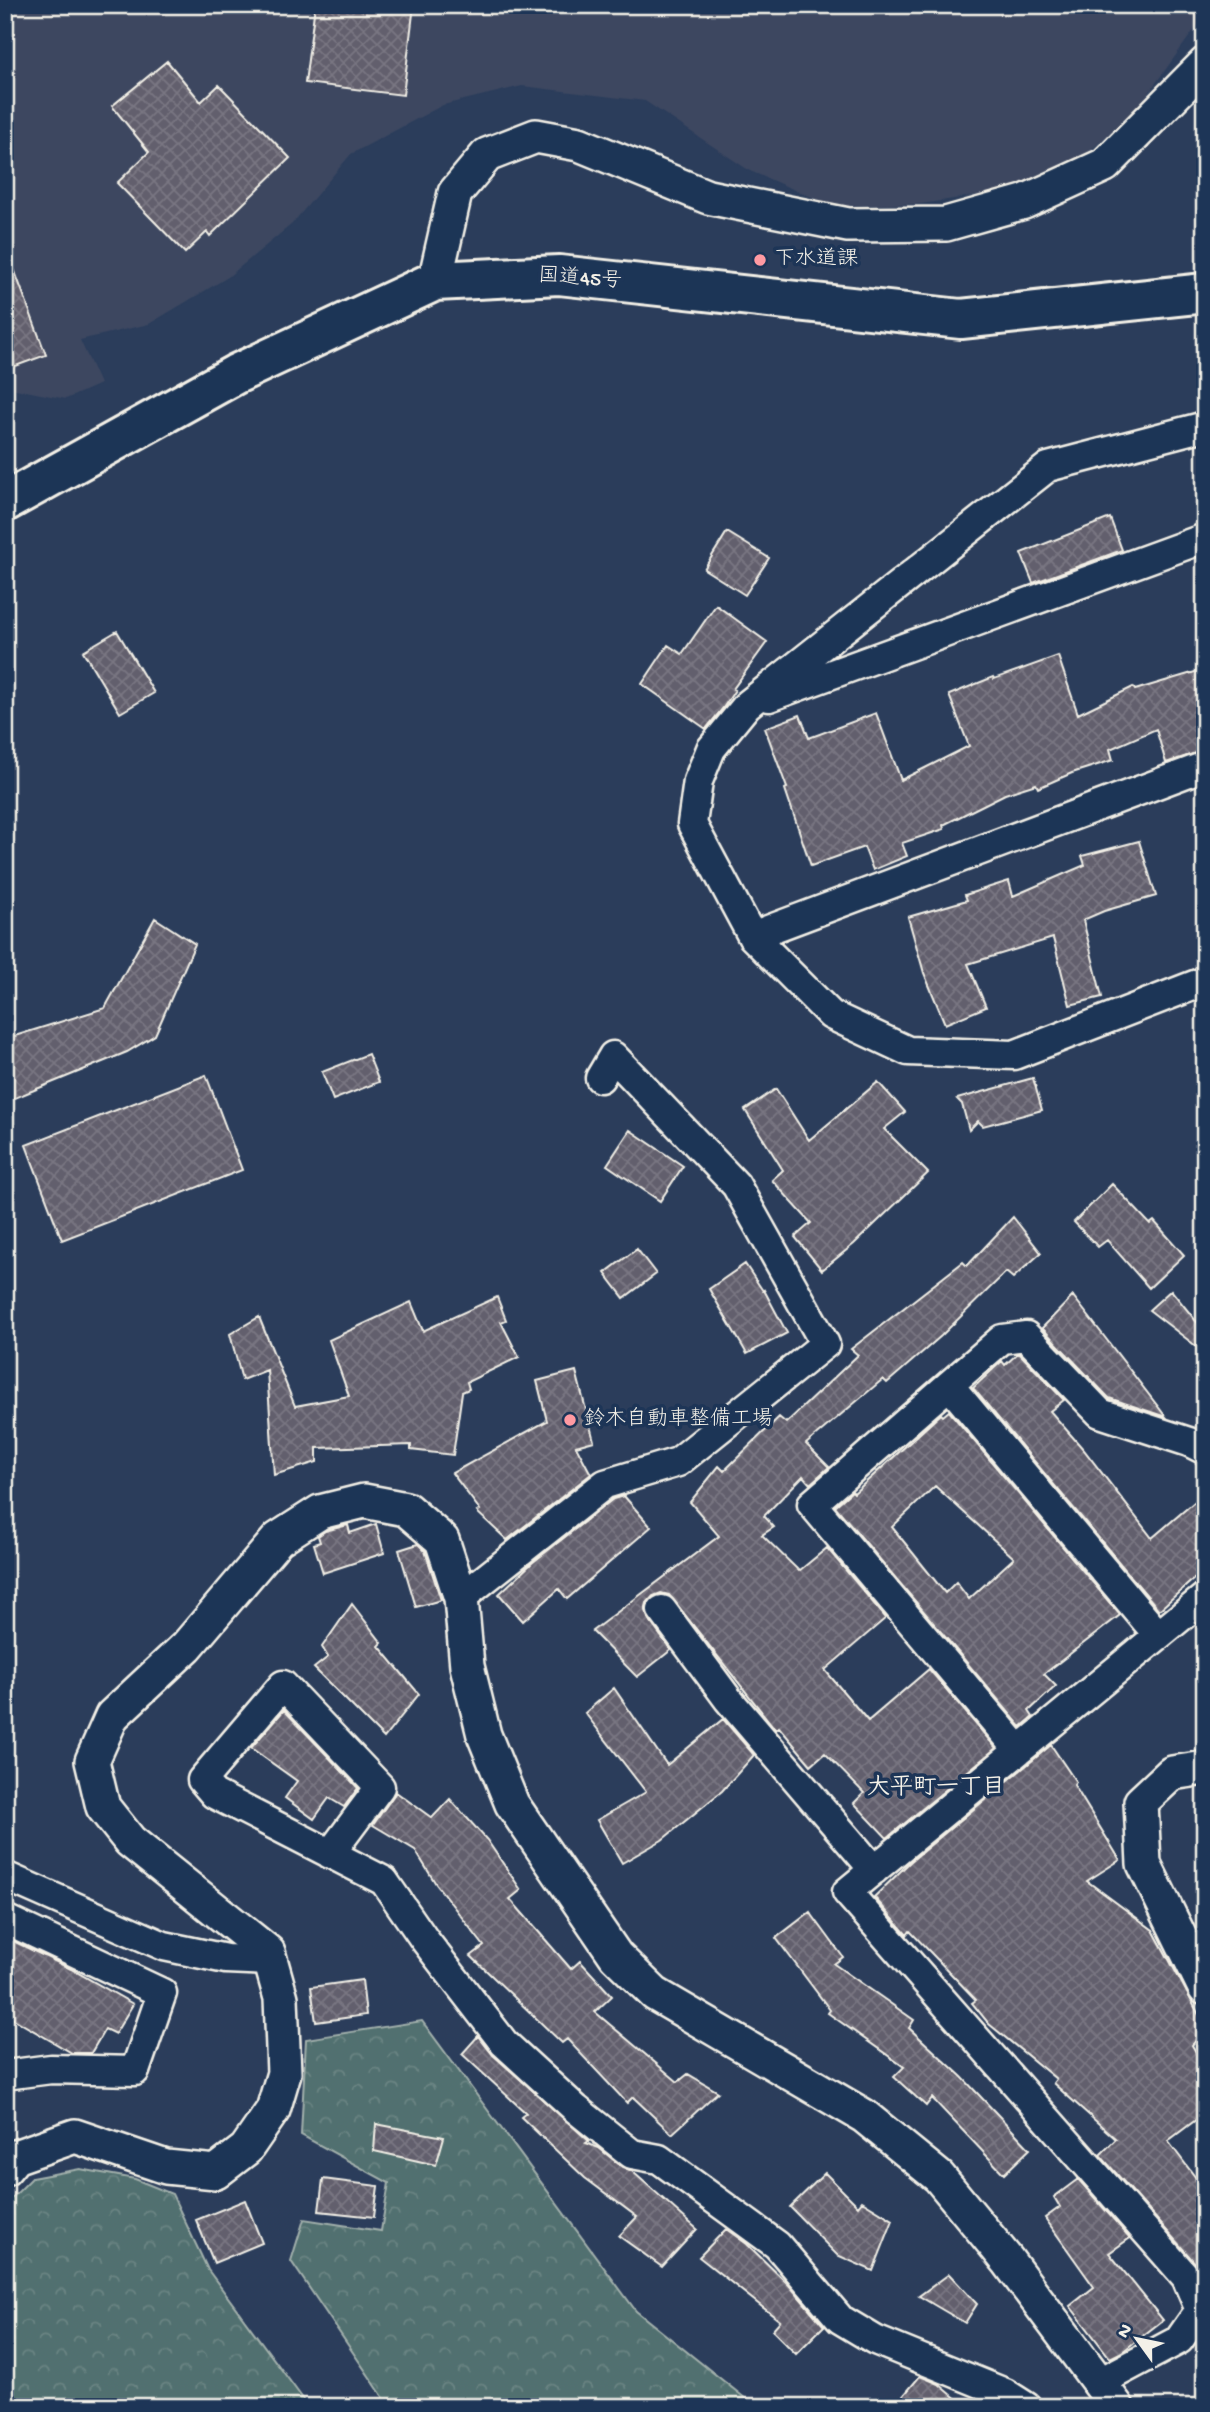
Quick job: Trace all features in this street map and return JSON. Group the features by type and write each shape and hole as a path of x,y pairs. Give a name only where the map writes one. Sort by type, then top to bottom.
{"highway":[{"name":"国道45号","path":"5,502 236,374 435,281 559,275 961,319 1205,293"}],"street":[{"path":"435,281 455,193 487,155 536,136 579,144 708,197 848,225 946,224 1024,202 1105,165 1205,64"},
{"path":"1205,426 1048,467 747,705 711,748 698,781 692,824 752,936 831,1015 908,1051 1014,1055 1205,981"},
{"path":"747,705 1205,538"},
{"path":"752,936 1205,766"},
{"path":"461,1598 605,1484 678,1462 825,1344 736,1185 613,1056 600,1078"},
{"path":"1019,1750 812,1504 1002,1339 1026,1336 1100,1413 1205,1450"},
{"path":"949,1385 1158,1635"},
{"path":"5,2169 15,2157 75,2136 166,2167 216,2172 246,2150 273,2110 284,2073 281,1998 268,1952 130,1841 103,1807 92,1761 112,1716 187,1646 278,1539 320,1512 364,1501 406,1509 442,1540 461,1598 467,1666 484,1735 512,1804 615,1956 655,1994 864,2116 939,2177 1008,2260 1107,2395 1179,2340 1200,2310 1185,2277 847,1892 1205,1597"},
{"path":"662,1610 728,1699 874,1870"},
{"path":"330,1854 380,1787 282,1685 202,1780 214,1794 330,1854 384,1881 424,1939 504,2043 576,2109 632,2154 659,2159 777,2245 840,2319 875,2340 1005,2393 1027,2407"},
{"path":"1205,1768 1172,1773 1141,1802 1144,1864 1205,1988"},
{"path":"5,1876 164,1946 226,1959 271,1961"},
{"path":"5,1919 162,1993 135,2071 51,2069 5,2075"}],"shaded area":[{"path":"5,5 1205,5 1205,15 1137,109 1072,167 999,192 921,204 833,206 750,171 645,101 522,86 443,105 351,154 292,224 228,277 149,324 80,340 100,384 66,399 5,387"}],"green space":[{"path":"422,2021 636,2311 756,2407 390,2407 291,2261 304,2219 381,2231 389,2183 301,2135 306,2039"},
{"path":"80,2169 135,2179 172,2194 208,2270 309,2407 5,2407 5,2229 9,2201 32,2178"}],"building":[{"path":"315,5 414,5 403,95 305,83"},
{"path":"167,61 201,102 219,85 290,158 210,236 207,232 185,253 117,183 149,152 112,106"},
{"path":"8,253 46,355 13,367 5,348 5,254"},
{"path":"1110,518 1122,550 1033,583 1021,553"},
{"path":"727,532 769,558 745,595 704,569"},
{"path":"716,605 767,642 706,729 642,684 668,645 682,654"},
{"path":"117,631 154,693 120,713 83,651"},
{"path":"1058,656 1078,714 1133,687 1135,690 1205,669 1205,750 1166,763 1156,729 1110,749 1113,760 1072,773 1038,788 1036,784 1005,794 943,825 944,829 902,843 907,856 873,870 864,847 811,866 765,728 800,715 809,738 876,713 901,780 969,746 949,695 993,677 994,679"},
{"path":"1139,841 1156,896 1083,920 1102,997 1070,1005 1053,938 968,964 986,1007 945,1024 924,973 908,917 967,900 965,895 1009,881 1013,896 1085,865 1082,856"},
{"path":"155,918 195,944 155,1035 127,1052 5,1102 5,1039 105,1008"},
{"path":"368,1054 379,1082 333,1100 322,1072"},
{"path":"206,1075 242,1170 62,1240 26,1145"},
{"path":"1033,1078 1042,1110 983,1126 978,1121 969,1130 962,1104 957,1099"},
{"path":"878,1082 905,1112 884,1129 928,1173 854,1244 822,1270 795,1237 811,1223 772,1180 783,1170 745,1110 776,1089 809,1140"},
{"path":"630,1130 683,1166 660,1201 607,1165"},
{"path":"1112,1184 1150,1224 1154,1221 1184,1255 1149,1288 1107,1240 1098,1247 1074,1222"},
{"path":"1013,1217 1041,1253 1013,1278 1006,1272 941,1336 887,1383 883,1379 806,1444 829,1467 810,1484 803,1476 764,1516 774,1527 762,1535 799,1571 827,1548 886,1618 825,1670 868,1721 929,1669 996,1748 887,1838 854,1803 864,1793 825,1753 811,1765 779,1727 776,1730 669,1595 661,1593 653,1596 645,1611 671,1650 637,1677 592,1631 719,1536 690,1502 719,1466 724,1471 779,1417 786,1423 858,1355 851,1349 963,1262 967,1266"},
{"path":"637,1249 656,1274 624,1298 605,1273"},
{"path":"745,1264 764,1290 787,1333 747,1354 709,1289"},
{"path":"1171,1290 1205,1332 1205,1353 1149,1310"},
{"path":"1073,1296 1166,1417 1109,1398 1042,1328"},
{"path":"497,1297 506,1320 501,1322 519,1357 467,1382 469,1389 462,1392 453,1455 411,1450 411,1445 317,1448 317,1462 274,1475 267,1370 242,1380 230,1334 259,1317 295,1406 349,1396 329,1340 411,1302 423,1331"},
{"path":"1017,1354 1064,1400 1050,1411 1152,1538 1205,1493 1205,1569 1159,1610 973,1388 1002,1361 1005,1365"},
{"path":"576,1371 594,1441 576,1446 591,1474 507,1540 477,1512 480,1510 452,1473 547,1421 537,1381"},
{"path":"949,1411 1120,1615 1044,1674 1056,1686 1029,1711 1033,1717 1021,1727 835,1506 852,1491 854,1493 941,1414 943,1416","holes":["935,1486 1014,1558 969,1599 956,1582 945,1593 892,1527"]},
{"path":"624,1496 651,1527 567,1599 559,1589 523,1621 499,1594 532,1563 613,1499"},
{"path":"376,1524 384,1553 323,1573 314,1544 320,1542 318,1536 325,1531 348,1525 350,1533"},
{"path":"418,1544 425,1551 441,1600 416,1607 399,1550"},
{"path":"352,1604 382,1643 379,1646 419,1694 384,1738 314,1668 328,1657 322,1647"},
{"path":"614,1688 667,1765 723,1719 754,1755 722,1791 662,1840 622,1863 597,1820 646,1792 585,1713"},
{"path":"284,1710 358,1788 344,1807 329,1798 314,1819 285,1798 297,1781 251,1748"},
{"path":"1051,1745 1076,1782 1074,1785 1120,1860 1087,1881 1153,1930 1205,2026 1205,2030 1192,2045 1205,2068 1205,2113 1168,2141 1205,2190 1205,2279 1198,2266 1100,2155 1116,2139 1053,2083 1056,2079 989,2024 972,2003 976,2000 910,1931 907,1935 874,1897 910,1862"},
{"path":"396,1792 432,1818 450,1799 487,1840 521,1890 510,1899 571,1969 580,1961 612,1996 595,2012 678,2082 688,2074 718,2092 672,2134 633,2097 627,2103 567,2039 562,2043 471,1956 484,1946 436,1884 415,1850 373,1825"},
{"path":"810,1912 843,1957 834,1964 914,2020 909,2028 962,2077 1030,2149 1004,2174 932,2098 926,2106 894,2077 904,2067 828,2013 830,2010 776,1938"},
{"path":"5,1937 71,1969 133,2004 115,2034 105,2029 91,2053 72,2053 5,2014"},
{"path":"362,1980 366,2015 316,2022 311,1987"},
{"path":"478,2036 493,2055 589,2141 586,2143 599,2148 622,2167 632,2171 697,2229 662,2267 619,2236 637,2217 585,2178 521,2117 526,2113 462,2054"},
{"path":"376,2124 444,2137 436,2165 374,2151"},
{"path":"825,2173 858,2206 862,2201 893,2220 873,2271 837,2255 790,2207"},
{"path":"323,2179 378,2186 374,2217 319,2211"},
{"path":"1078,2179 1130,2238 1109,2253 1163,2320 1122,2352 1110,2358 1070,2306 1094,2287 1045,2218 1060,2207 1054,2197"},
{"path":"245,2200 262,2243 214,2263 196,2220"},
{"path":"726,2229 747,2244 789,2285 824,2326 796,2354 772,2330 780,2321 699,2257"},
{"path":"949,2274 977,2304 965,2323 919,2296"},
{"path":"920,2376 939,2384 966,2407 894,2407"}],"place":[{"name":"下水道課","path":"760,260"},
{"name":"鈴木自動車整備工場","path":"570,1420"}],"district":[{"name":"大平町一丁目","path":"936,1788"}]}
